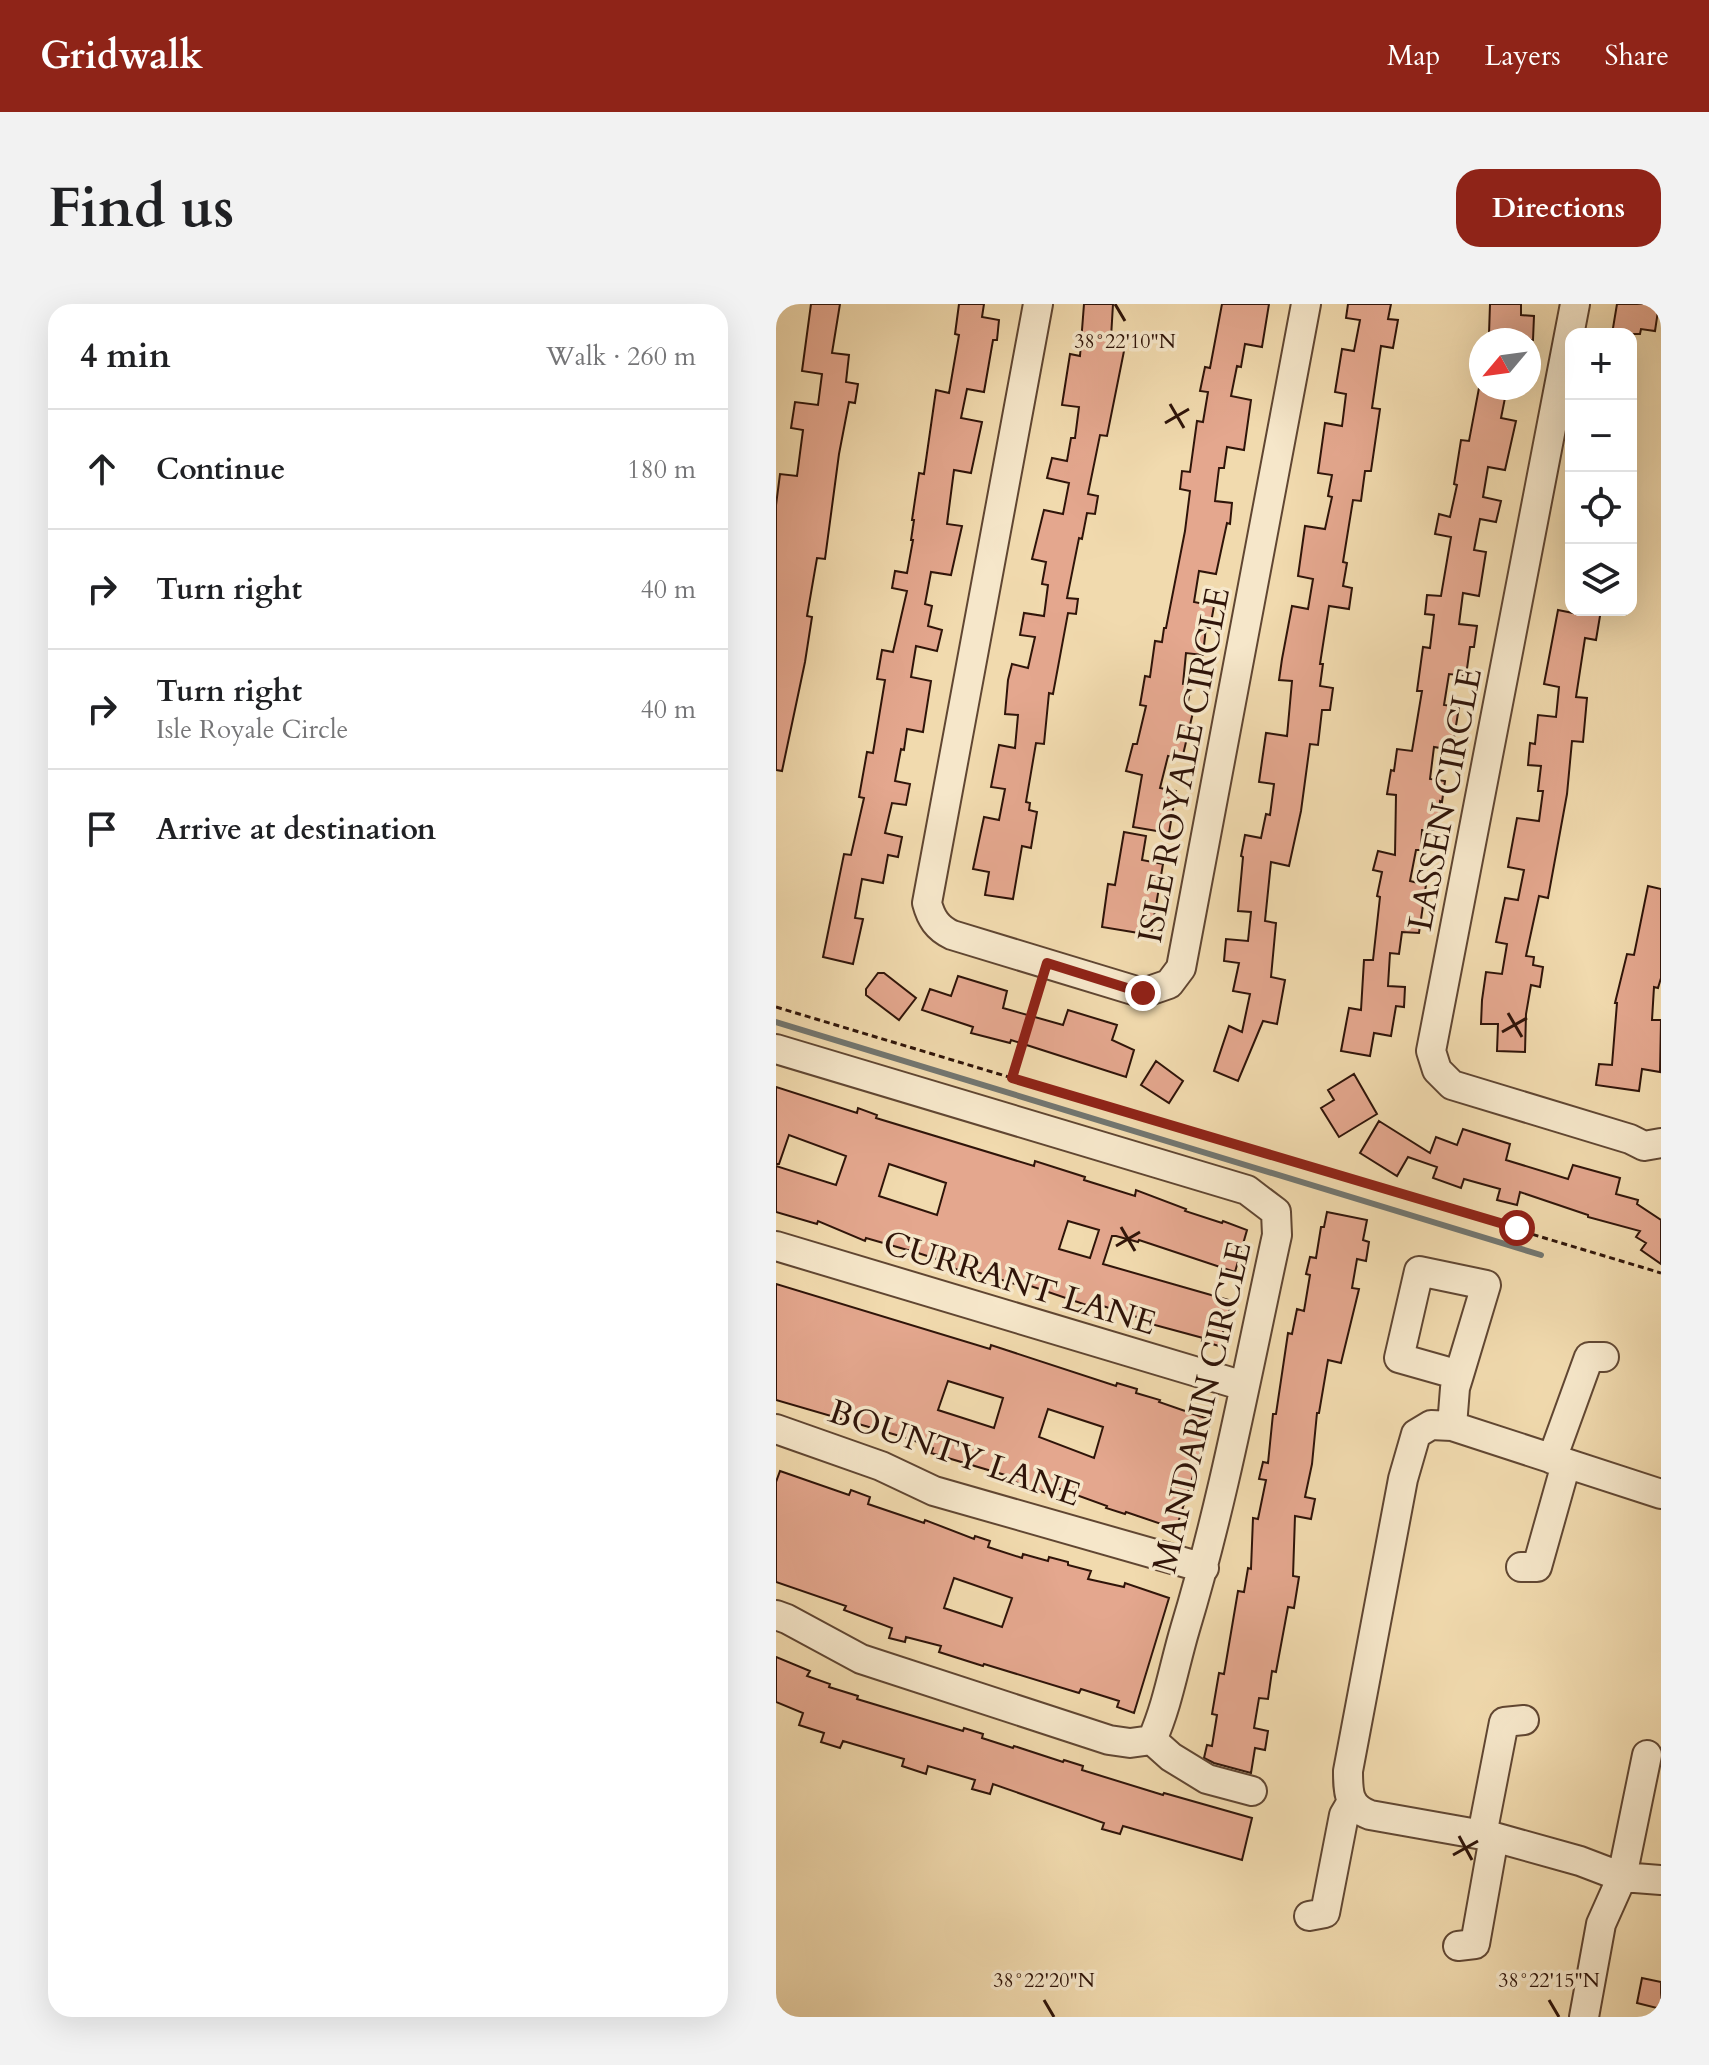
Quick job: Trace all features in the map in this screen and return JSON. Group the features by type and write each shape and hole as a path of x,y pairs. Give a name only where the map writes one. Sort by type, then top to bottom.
{"street":[{"name":"ISLE ROYALE CIRCLE","path":"1038,304 923,924 1166,1000 1185,950 1306,304"},
{"name":"LASSEN CIRCLE","path":"1575,304 1431,1047 1430,1074 1452,1085 1630,1139 1644,1146 1661,1143"},
{"name":"MANDARIN CIRCLE","path":"776,1049 1247,1190 1276,1212 1277,1235 1204,1568 1164,1712 1152,1740"},
{"name":"CURRANT LANE","path":"776,1246 1244,1386"},
{"path":"1521,1567 1537,1567 1559,1461 1589,1357 1604,1357"},
{"path":"1452,1426 1459,1375"},
{"path":"1309,1916 1325,1913 1344,1815 1351,1803 1348,1771 1403,1479 1416,1434 1431,1425 1452,1426 1661,1494"},
{"name":"BOUNTY LANE","path":"776,1429 881,1466 934,1491 1204,1568"},
{"path":"776,1615 861,1659 903,1673 1109,1740 1130,1743 1152,1740 1171,1757 1207,1779 1252,1791"},
{"path":"1458,1946 1475,1944 1504,1722 1524,1720"},
{"path":"1584,2017 1601,1924 1622,1877 1647,1755"},
{"path":"1351,1803 1359,1811 1370,1815 1488,1836 1580,1861 1622,1877 1661,1880"}],"path":[{"path":"1012,1078 1047,963"},
{"path":"776,1007 1661,1273"}],"building":[{"path":"811,304 840,304 832,353 849,355 846,382 858,384 855,403 849,402 839,454 825,559 817,558 807,616 812,617 805,662 782,771 776,770 776,505 780,474 797,476 803,430 791,428 795,402 818,405 822,374 802,371"},
{"path":"959,304 984,304 982,317 999,320 997,340 993,340 984,392 967,389 961,418 982,422 971,473 954,470 947,524 962,526 951,575 931,572 925,604 932,606 928,626 942,630 937,651 916,646 911,677 931,681 923,732 907,729 904,750 901,749 895,781 910,784 906,805 892,803 885,833 902,837 898,857 888,855 883,883 862,879 855,918 863,919 853,964 823,957 844,854 851,855 864,798 859,797 867,752 873,753 885,680 877,679 882,650 893,652 907,591 892,588 895,571 907,573 919,473 924,474 936,390 949,393 959,335 955,334"},
{"path":"1084,304 1113,304 1111,338 1126,341 1107,436 1100,435 1088,494 1098,496 1095,514 1087,513 1067,598 1078,599 1076,614 1068,613 1053,694 1049,693 1044,744 1036,743 1026,802 1030,803 1029,810 1037,812 1031,848 1022,846 1013,899 985,895 989,872 973,869 984,817 999,820 1005,789 991,787 999,745 1015,748 1018,715 1005,714 1008,680 1012,664 1028,668 1035,637 1020,635 1024,613 1044,616 1048,585 1042,584 1046,562 1032,559 1044,510 1063,514 1069,483 1047,478 1052,458 1067,461 1071,438 1075,438 1079,407 1062,405 1070,354 1080,356"},
{"path":"1222,304 1269,304 1262,347 1245,344 1231,396 1251,400 1244,450 1227,447 1224,468 1219,468 1215,501 1232,503 1230,524 1227,523 1216,574 1199,571 1194,602 1214,606 1210,628 1206,627 1203,655 1186,653 1183,684 1191,685 1187,707 1194,708 1182,759 1168,756 1160,788 1176,791 1169,833 1133,827 1142,775 1126,771 1133,744 1137,744 1146,706 1140,705 1145,676 1150,677 1155,641 1162,642 1166,628 1190,491 1180,489 1182,471 1190,472 1197,421 1203,422 1208,392 1200,391 1205,367 1210,368"},
{"path":"1348,304 1391,304 1388,319 1398,320 1393,348 1381,346 1372,408 1380,409 1371,471 1365,471 1361,501 1353,500 1343,562 1347,563 1343,586 1352,588 1349,609 1329,606 1320,664 1323,664 1320,686 1333,688 1330,710 1322,710 1318,745 1310,744 1301,811 1289,866 1271,862 1265,921 1276,923 1271,977 1285,980 1277,1024 1263,1021 1238,1081 1214,1071 1229,1026 1242,1032 1250,994 1233,991 1239,963 1224,961 1226,939 1248,941 1251,912 1238,911 1241,856 1245,835 1261,838 1266,814 1270,815 1274,784 1259,782 1266,733 1287,736 1292,681 1279,680 1292,606 1308,609 1313,579 1298,576 1305,526 1325,529 1332,497 1328,496 1332,475 1318,473 1325,423 1342,426 1346,394 1335,392 1342,349 1354,351 1360,320 1346,318"},
{"path":"1490,304 1521,304 1521,315 1534,316 1534,328 1489,328"},
{"path":"1617,304 1659,304 1655,331 1641,329 1637,334 1637,328 1613,328"},
{"path":"1477,400 1505,400 1501,418 1516,421 1505,470 1488,467 1483,497 1501,501 1496,522 1480,519 1474,550 1486,552 1479,596 1463,593 1459,624 1477,626 1474,647 1470,647 1466,676 1449,674 1444,705 1459,707 1452,750 1434,747 1430,779 1445,781 1440,801 1440,830 1422,830 1421,850 1416,850 1410,881 1426,885 1419,933 1402,932 1399,954 1390,953 1388,986 1405,987 1404,1007 1396,1006 1391,1036 1374,1033 1370,1056 1341,1051 1349,1008 1361,1010 1364,960 1373,960 1380,897 1377,896 1382,872 1373,870 1378,851 1395,855 1396,795 1387,794 1397,749 1412,751 1422,691 1417,691 1423,647 1430,648 1434,615 1425,614 1427,595 1441,596 1451,537 1435,534 1439,514 1450,517 1457,485 1454,484 1461,440 1469,441"},
{"path":"1558,610 1565,611 1565,616 1600,616 1596,640 1585,638 1576,697 1587,698 1583,742 1572,741 1567,794 1548,898 1539,896 1526,956 1534,957 1533,965 1543,967 1540,987 1531,985 1525,1052 1497,1051 1498,1024 1481,1024 1482,1000 1486,972 1502,974 1507,944 1496,942 1505,898 1518,900 1524,870 1508,867 1517,818 1539,821 1543,791 1538,791 1541,766 1528,765 1530,743 1535,744 1538,715 1556,717 1559,687 1544,684"},
{"path":"1124,832 1146,836 1142,860 1163,864 1151,935 1102,927 1108,884 1115,885"},
{"path":"1648,886 1661,889 1661,978 1658,988 1654,987 1652,1020 1661,1020 1660,1072 1642,1069 1639,1091 1596,1085 1599,1064 1612,1065 1615,1003 1627,954 1634,955"},
{"path":"878,973 884,973 916,998 899,1020 866,995 866,989"},
{"path":"958,976 1007,991 1003,1008 1063,1025 1068,1010 1117,1025 1112,1040 1134,1050 1126,1077 1011,1040 1010,1043 971,1033 973,1027 922,1010 930,989 951,996"},
{"path":"1156,1061 1183,1081 1169,1103 1141,1085"},
{"path":"1354,1074 1377,1114 1339,1137 1321,1108 1334,1100 1328,1090"},
{"path":"776,1087 857,1113 858,1108 877,1115 876,1118 1034,1166 1035,1161 1135,1196 1136,1190 1185,1211 1247,1230 1235,1272 1139,1240 1116,1236 1112,1236 1103,1264 1232,1301 1219,1346 1103,1306 1101,1310 1019,1282 1018,1285 967,1269 966,1273 951,1267 952,1264 918,1253 866,1238 865,1241 818,1221 817,1224 776,1212 776,1166 836,1185 846,1156 789,1135 779,1164 776,1164","holes":["889,1164 946,1183 937,1215 879,1196","1068,1221 1099,1230 1090,1258 1059,1249"]},
{"path":"1379,1121 1430,1153 1436,1137 1457,1145 1463,1129 1510,1144 1506,1160 1568,1179 1573,1165 1620,1178 1616,1194 1638,1200 1637,1204 1661,1220 1661,1264 1641,1250 1646,1243 1636,1237 1640,1231 1588,1217 1520,1192 1517,1205 1497,1200 1500,1189 1464,1179 1461,1188 1433,1178 1437,1167 1408,1157 1397,1176 1360,1153"},
{"path":"1327,1212 1367,1220 1363,1240 1369,1242 1366,1261 1357,1259 1352,1288 1359,1289 1341,1363 1328,1360 1305,1497 1315,1499 1311,1519 1295,1516 1293,1576 1299,1577 1294,1608 1288,1607 1268,1699 1259,1698 1254,1728 1268,1731 1265,1750 1255,1748 1251,1773 1204,1758 1207,1745 1212,1746 1217,1715 1212,1714 1219,1673 1224,1674 1238,1591 1244,1592 1248,1568 1251,1569 1253,1518 1258,1519 1266,1480 1259,1479 1263,1462 1268,1463 1273,1414 1276,1414 1288,1333 1292,1334 1297,1309 1304,1311 1310,1275 1306,1274 1310,1257 1316,1258"},
{"path":"776,1284 990,1349 991,1345 1116,1386 1117,1383 1137,1389 1136,1393 1211,1420 1176,1529 1106,1508 1049,1485 1046,1493 1004,1478 1005,1475 931,1453 933,1448 910,1439 776,1400","holes":["948,1381 1003,1398 994,1428 938,1410","1048,1409 1103,1427 1094,1458 1039,1437"]},
{"path":"780,1471 849,1495 851,1490 870,1497 868,1504 924,1523 925,1520 974,1539 975,1536 990,1541 988,1547 1022,1558 1023,1554 1048,1561 1049,1557 1068,1562 1068,1565 1091,1571 1088,1579 1124,1587 1125,1583 1169,1598 1134,1713 1117,1707 1119,1701 983,1666 939,1652 941,1646 906,1637 905,1642 889,1638 892,1628 844,1610 846,1606 776,1582 776,1482","holes":["954,1578 1012,1598 1002,1627 944,1608"]},
{"path":"776,1657 810,1671 807,1676 858,1696 857,1699 963,1731 964,1728 983,1734 982,1738 1064,1760 1083,1766 1082,1770 1163,1795 1252,1818 1242,1860 1123,1826 1120,1834 1102,1829 1104,1823 993,1784 990,1794 972,1789 975,1780 928,1766 926,1774 902,1766 904,1759 843,1741 840,1748 821,1742 824,1733 799,1725 803,1713 776,1702"},
{"path":"1642,1978 1661,1982 1661,2009 1637,2003"}],"waterway":[{"path":"776,1022 1541,1255"}],"route":[{"path":"1143,993 1047,963 1012,1078 1517,1228"}]}
